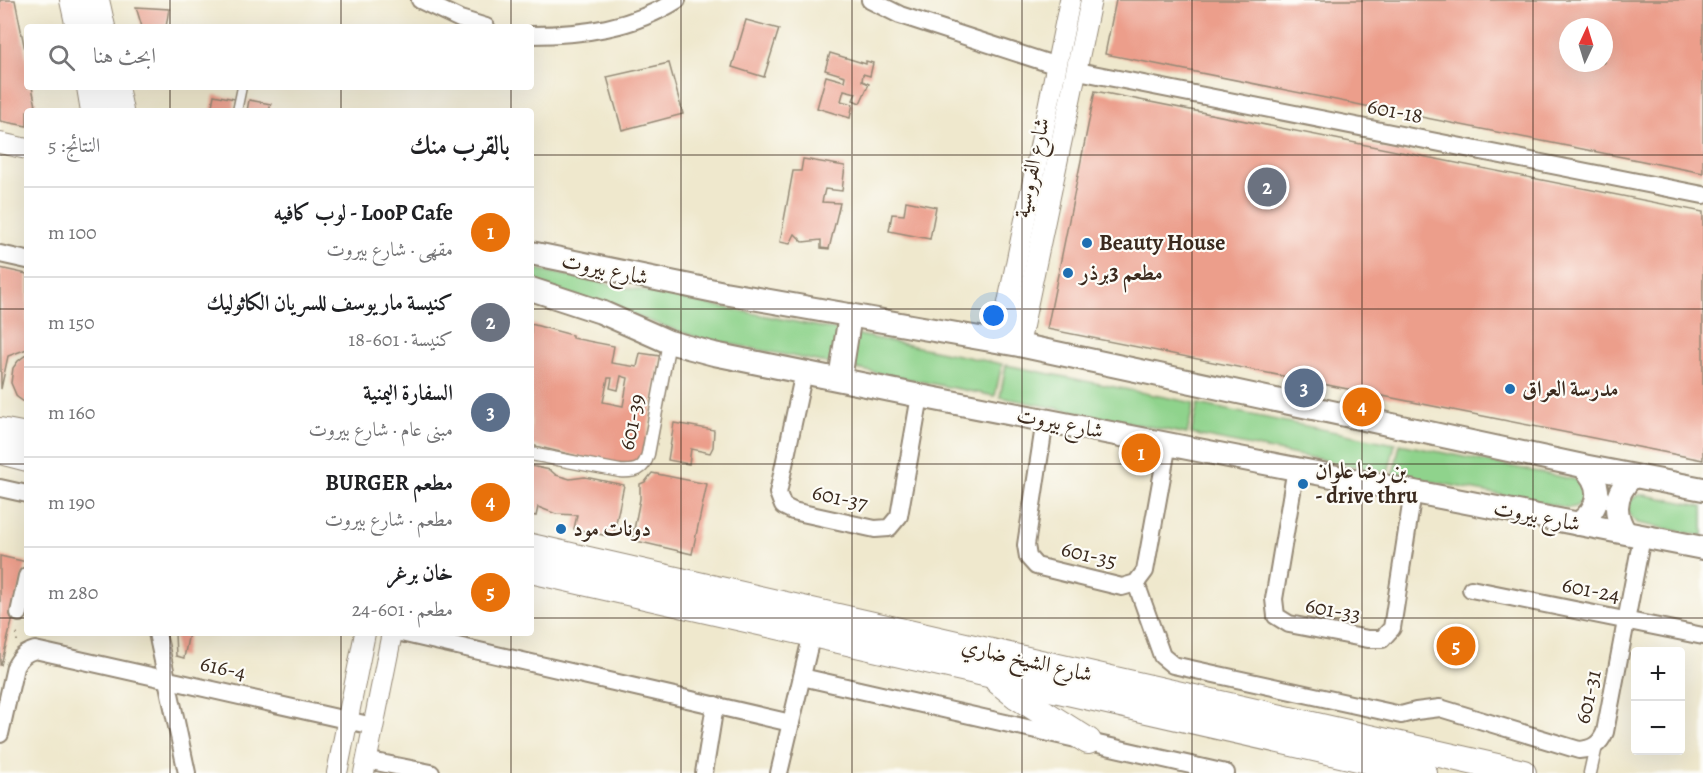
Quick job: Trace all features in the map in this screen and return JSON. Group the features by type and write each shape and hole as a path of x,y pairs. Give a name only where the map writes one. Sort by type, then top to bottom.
{"main road":[{"path":"74,0 78,24"},
{"path":"96,0 101,24"},
{"path":"90,90 94,108"},
{"path":"115,90 119,108"},
{"name":"شارع بيروت","path":"534,254 674,283 1009,344 1583,466 1703,489"},
{"name":"شارع بيروت","path":"534,290 593,309 669,342 804,372 1703,549"},
{"path":"840,379 850,315"},
{"path":"0,431 24,435"},
{"path":"0,451 24,457"},
{"path":"1578,524 1592,511 1597,492 1595,482 1583,466"},
{"path":"1633,476 1625,483 1617,502 1619,523 1634,534"},
{"name":"شارع الشيخ ضاري","path":"534,548 1523,773"},
{"name":"شارع الشيخ ضاري","path":"534,571 1424,773"},
{"path":"991,675 1017,696 1088,741"}],"street":[{"path":"420,0 476,24"},
{"path":"534,35 567,35 602,29 637,19 676,0"},
{"path":"870,0 900,15 1057,66"},
{"name":"شارع الفروسية","path":"1009,344 1037,164 1070,0"},
{"name":"شارع الفروسية","path":"1009,344 1056,168 1091,0"},
{"name":"601-18","path":"1078,71 1703,195"},
{"path":"0,143 24,148"},
{"path":"1037,164 1056,168"},
{"path":"0,254 24,259"},
{"name":"601-39","path":"534,455 620,471 632,472 640,469 646,463 669,342"},
{"name":"601-37","path":"804,372 778,493 783,506 794,511 874,529 889,528 899,516 920,396"},
{"name":"601-35","path":"1045,420 1026,545 1029,557 1036,566 1122,587 1136,583 1145,571 1168,443"},
{"name":"601-33","path":"1296,468 1274,598 1276,616 1289,624 1368,639 1382,639 1392,628 1413,492"},
{"path":"0,488 24,493"},
{"name":"601-31","path":"1136,583 1162,656 1173,665 1401,715 1440,708 1579,750 1596,746 1602,740 1607,724 1627,620 1634,534"},
{"path":"18,613 24,588"},
{"name":"601-24","path":"1471,589 1703,636"},
{"path":"779,773 812,634"},
{"path":"158,636 187,773"},
{"path":"337,773 364,636"},
{"path":"391,636 365,766 431,773"},
{"path":"414,636 791,723"},
{"name":"616-4","path":"23,655 35,650 46,652 373,726"},
{"path":"0,734 15,667 23,655"},
{"path":"802,677 1222,772"},
{"path":"704,773 715,705"},
{"path":"1590,773 1596,746"}],"lane":[{"path":"238,108 241,90"}],"path":[{"path":"18,613 16,640 23,655"}],"green space":[{"path":"534,269 1002,364 995,396 699,338 534,282"},
{"path":"1006,365 1194,403 1187,434 1000,397"},
{"path":"1198,404 1395,444 1388,473 1191,434"},
{"path":"1400,444 1577,480 1583,489 1584,500 1575,507 1568,508 1393,474"},
{"path":"1638,495 1703,506 1703,536 1638,523 1629,513 1628,505"}],"building":[{"path":"0,0 15,0 24,45 24,90 33,90 36,108 24,108 24,125 0,121"},
{"path":"1116,0 1703,0 1703,173 1105,54"},
{"path":"136,7 169,9 166,24 141,24"},
{"path":"746,20 779,29 764,77 732,67"},
{"path":"830,53 866,64 866,61 873,63 870,76 863,74 862,81 869,84 860,103 853,100 856,93 844,90 841,101 853,104 850,118 817,108 826,76 844,81 845,76 825,70"},
{"path":"669,63 683,114 622,130 607,77"},
{"path":"1095,91 1703,212 1703,460 1047,329"},
{"path":"214,95 235,99 234,108 212,108"},
{"path":"249,100 271,104 270,108 248,108"},
{"path":"803,159 845,166 842,191 825,189 822,202 840,203 829,249 821,248 821,240 803,242 795,234 790,244 780,242 793,171 801,171"},
{"path":"906,201 936,207 930,239 889,231 892,214 904,215"},
{"path":"0,268 24,273 24,350 8,356 1,389"},
{"path":"534,325 572,335 572,338 614,346 611,363 637,367 640,353 660,356 643,461 632,469 534,446","holes":["621,376 628,378 623,406 603,402 608,378 612,378 610,388 618,390"]},
{"path":"24,356 24,402 17,397 11,383 13,368"},
{"path":"674,423 714,430 713,447 710,453 691,449 689,464 668,460"},
{"path":"534,467 550,470 556,475 570,479 585,477 624,485 613,537 574,529 577,515 556,514 538,507 536,516 534,516"},
{"path":"652,473 707,484 692,554 632,540 640,499 640,484 645,482"},
{"path":"0,556 24,561 24,574 0,665"},
{"path":"175,636 188,636 184,658 176,656"}],"place":[{"name":"كنيسة مار يوسف للسريان الكاثوليك","path":"1267,187"},
{"name":"Beauty House","path":"1087,243"},
{"name":"مطعم 3برذر","path":"1068,273"},
{"name":"السفارة اليمنية","path":"1304,388"},
{"name":"مدرسة العراق","path":"1510,389"},
{"name":"مطعم BURGER","path":"1362,407"},
{"name":"LooP Cafe - لوب كافيه","path":"1141,453"},
{"name":"بن رضا علوان - drive thru","path":"1303,484"},
{"name":"دونات مود","path":"561,529"},
{"name":"خان برغر","path":"1456,646"}]}
